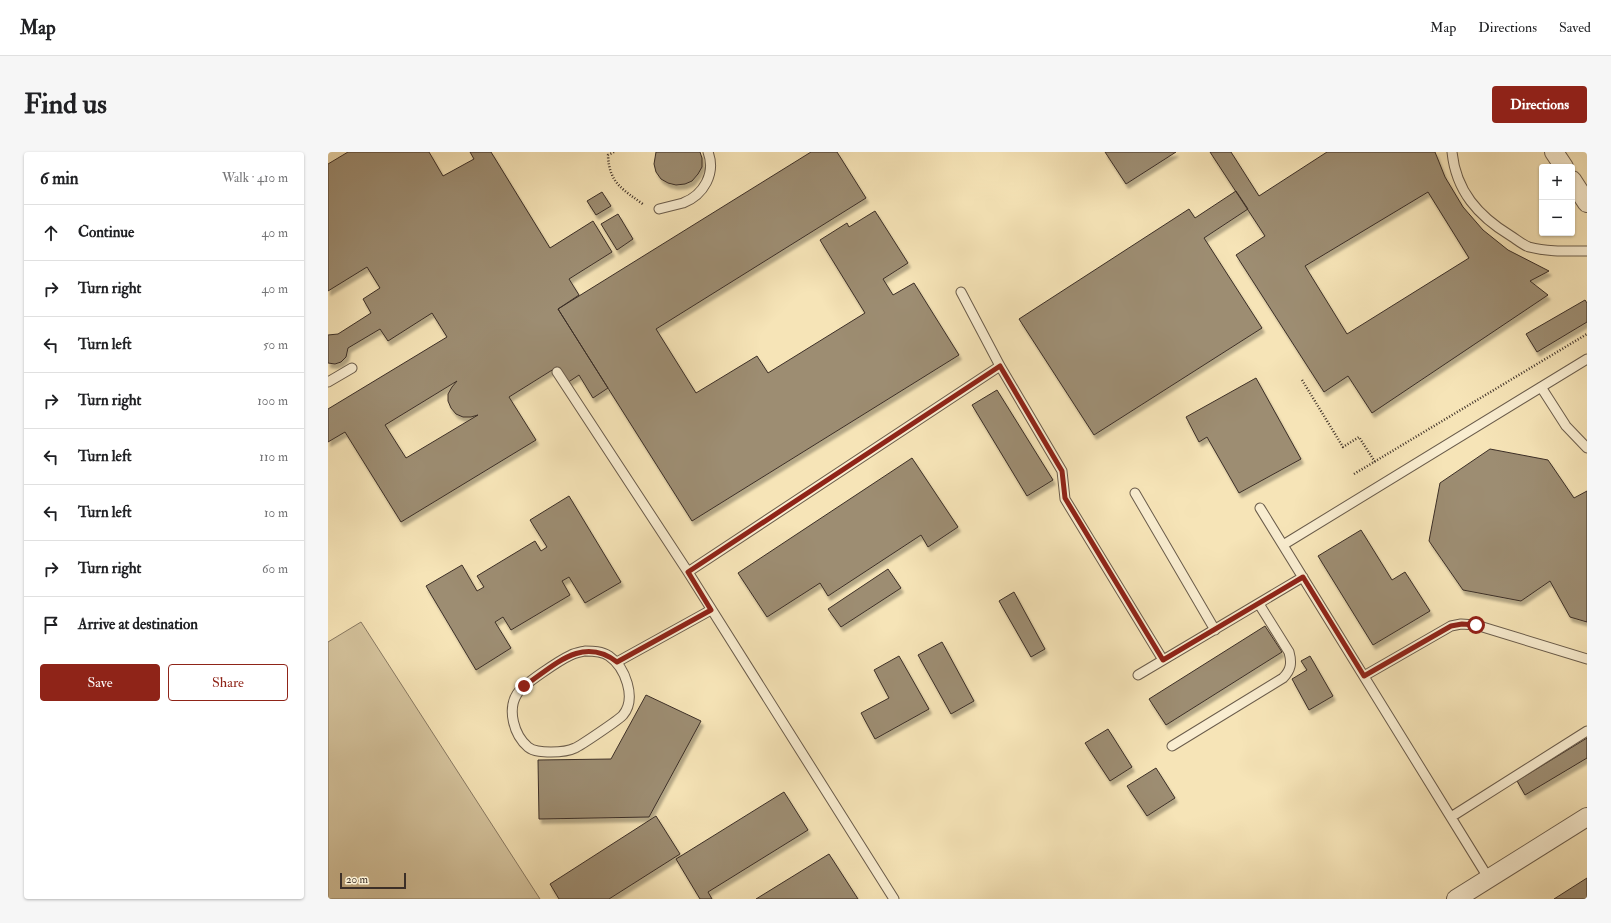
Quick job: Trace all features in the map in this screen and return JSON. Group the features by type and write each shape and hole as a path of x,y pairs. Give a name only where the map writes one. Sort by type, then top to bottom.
{"street":[{"path":"1554,152 1562,164"},
{"path":"1575,185 1587,203"},
{"path":"1456,899 1587,817"}],"lane":[{"path":"658,209 684,202 698,195 708,180 712,169 708,152"},
{"path":"1452,152 1458,181 1473,207 1502,231 1528,246 1560,252 1587,252"},
{"path":"962,292 1000,366 1062,471 1065,498 1163,660"},
{"path":"1283,545 1587,359"},
{"path":"688,572 1000,366"},
{"path":"328,382 352,368"},
{"path":"557,372 688,572 894,899"},
{"path":"1542,387 1566,426 1587,448"},
{"path":"1135,493 1215,630"},
{"path":"1260,508 1489,878"},
{"path":"1138,675 1303,577"},
{"path":"1172,746 1283,678 1289,672 1291,659 1289,652 1259,604"},
{"path":"617,662 711,610"},
{"path":"1364,676 1451,626 1462,624 1476,625 1587,659"},
{"path":"585,651 599,652 608,655 617,662 629,689 628,704 623,715 575,748 556,752 539,751 528,747 518,734 512,721 512,708 516,694 524,686 572,654 585,651"},
{"path":"1451,817 1587,731"}],"path":[{"path":"614,152 608,155 611,174 615,181 644,205 658,209"},
{"path":"1354,474 1586,336"},
{"path":"1302,380 1343,447 1359,437 1375,462"}],"shaded area":[{"path":"361,622 540,899 328,899 328,642"}],"building":[{"path":"348,152 429,152 443,176 474,159 470,152 491,152 550,248 593,221 612,252 569,279 579,295 558,309 608,388 593,398 579,375 567,383 557,367 509,397 536,440 401,522 345,432 328,442 328,409 447,337 432,313 388,341 380,329 348,348 346,357 341,362 335,364 328,363 328,335 338,334 371,313 363,299 380,288 367,267 328,291 328,164","holes":["457,381 448,394 448,401 456,414 463,417 478,415 406,458 385,425"]},
{"path":"656,152 700,152 702,167 692,181 685,184 676,185 668,183 661,179 656,172 654,164"},
{"path":"811,152 837,152 866,198 656,329 696,393 757,356 768,373 865,313 820,240 847,223 849,227 875,211 908,263 883,279 893,295 914,283 959,355 692,521 558,309"},
{"path":"1105,152 1176,152 1126,184"},
{"path":"1210,152 1231,152 1259,196 1327,152 1435,152 1445,177 1463,207 1483,230 1508,250 1549,271 1530,281 1548,295 1372,413 1348,376 1324,392 1236,255 1265,236","holes":["1428,192 1469,258 1347,334 1305,266"]},
{"path":"1236,191 1248,209 1204,238 1262,328 1094,435 1019,319 1189,209 1195,218"},
{"path":"602,192 611,206 596,215 587,201"},
{"path":"618,214 633,239 617,250 601,224"},
{"path":"1585,300 1587,303 1587,322 1537,352 1526,334"},
{"path":"1256,378 1301,459 1239,493 1207,437 1199,442 1186,417"},
{"path":"997,390 1053,480 1027,496 972,405"},
{"path":"1490,449 1548,460 1574,498 1587,491 1587,622 1570,617 1550,581 1521,601 1463,590 1429,541 1440,483"},
{"path":"912,458 958,527 928,547 921,535 828,596 820,583 767,617 738,573"},
{"path":"569,496 621,582 585,603 569,577 562,581 570,595 511,630 503,617 495,622 511,648 476,670 426,586 462,565 477,591 484,587 477,576 535,541 541,551 547,547 530,520"},
{"path":"1361,530 1392,580 1405,572 1430,611 1373,645 1318,556"},
{"path":"888,569 901,588 841,627 828,609"},
{"path":"1014,592 1045,649 1031,657 999,601"},
{"path":"1265,626 1282,652 1166,725 1149,699"},
{"path":"942,642 974,701 951,714 918,655"},
{"path":"899,656 929,709 875,739 861,713 889,698 874,670"},
{"path":"1310,656 1333,696 1309,710 1292,679 1307,670 1301,661"},
{"path":"646,695 701,721 649,817 539,819 538,760 611,759"},
{"path":"1108,729 1132,767 1110,781 1085,743"},
{"path":"1587,738 1587,758 1525,795 1517,781"},
{"path":"1156,768 1175,798 1147,816 1127,786"},
{"path":"784,792 808,830 708,892 712,899 700,899 676,859"},
{"path":"656,816 680,854 609,899 559,899 550,884"},
{"path":"829,854 858,899 756,899"},
{"path":"1587,878 1587,899 1554,899"}],"route":[{"path":"524,686 572,654 585,651 599,652 608,655 617,662 711,610 688,572 1000,366 1062,471 1065,498 1163,660 1303,577 1364,676 1451,626 1462,624 1476,625"}]}
